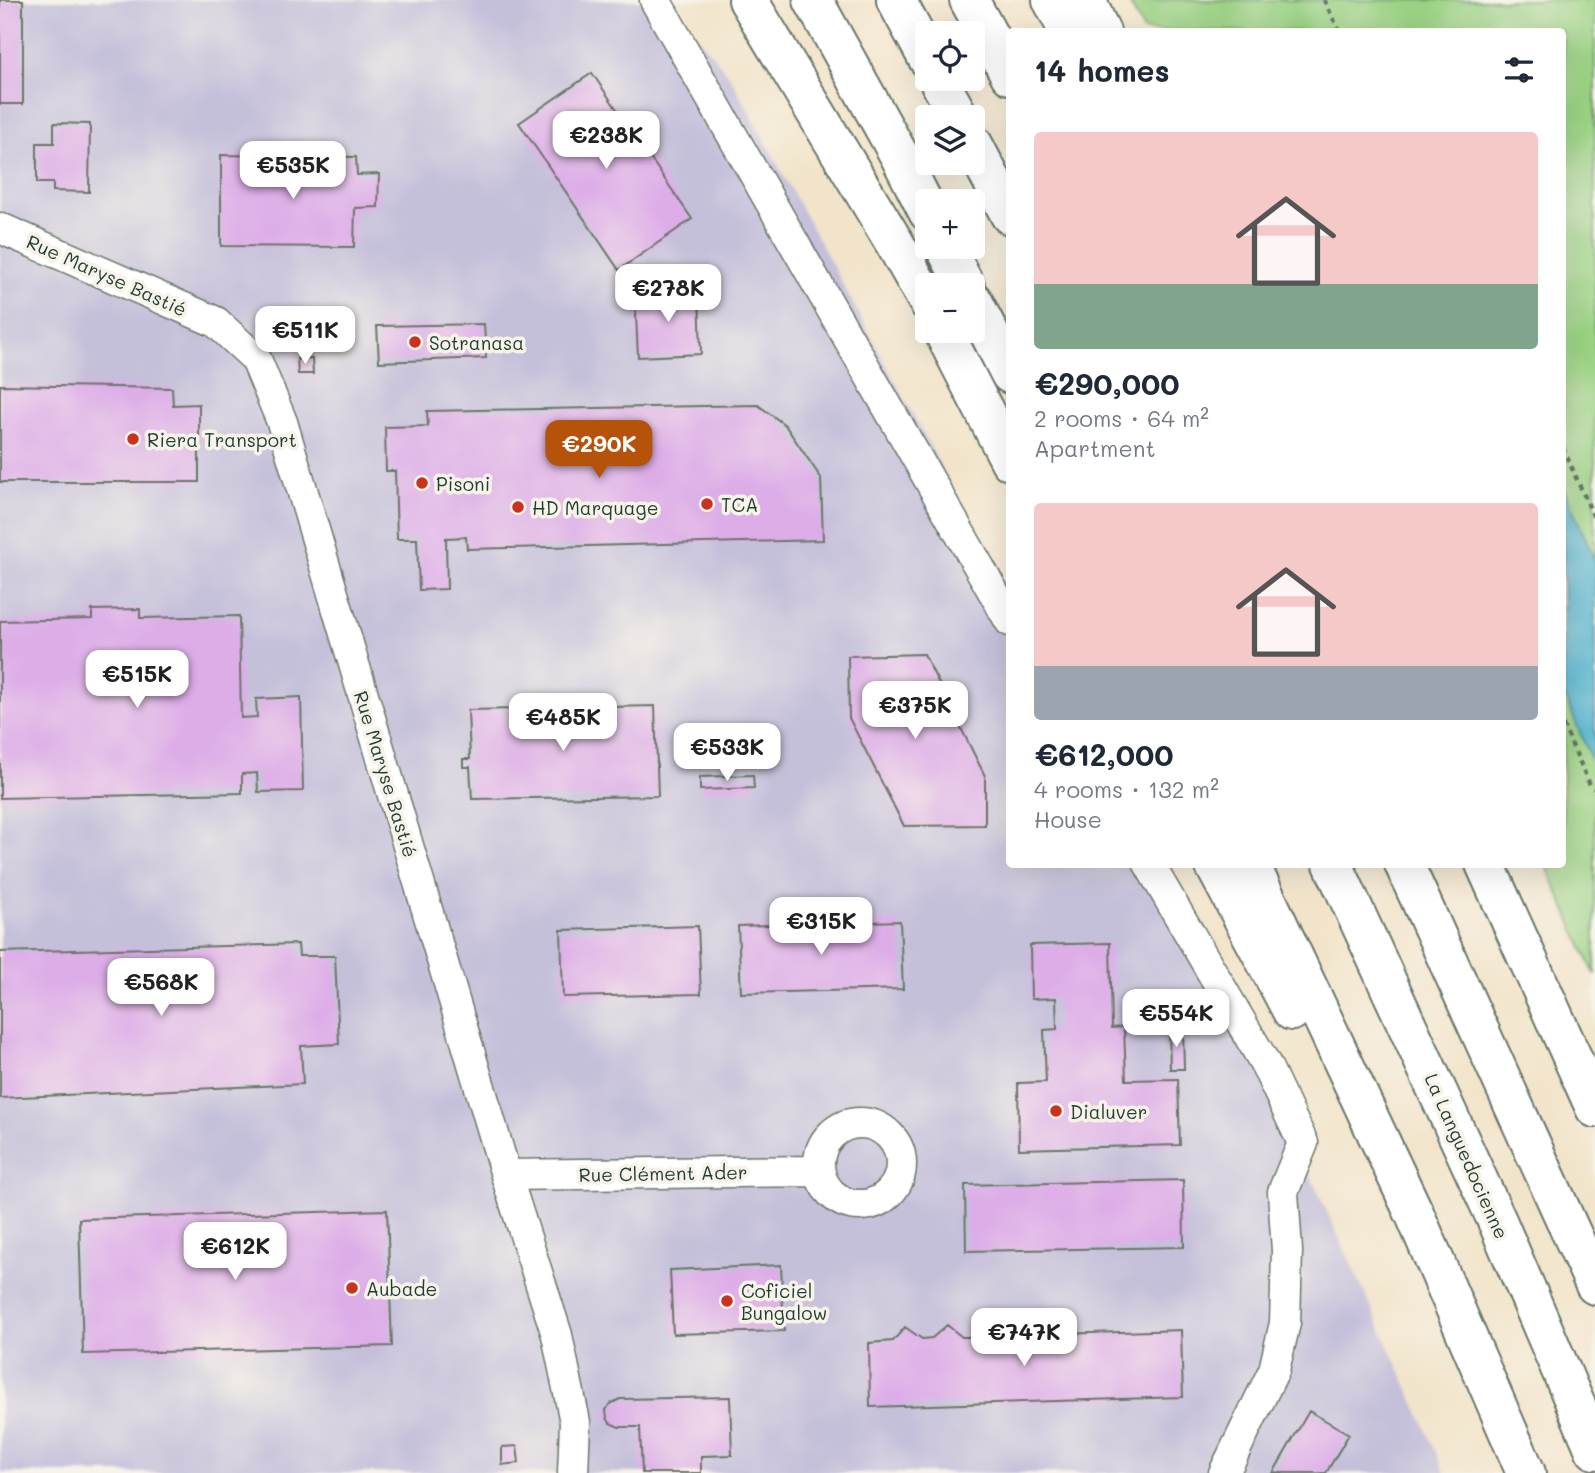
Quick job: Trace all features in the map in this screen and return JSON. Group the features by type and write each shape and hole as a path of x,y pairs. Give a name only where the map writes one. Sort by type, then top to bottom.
{"highway":[{"path":"748,0 915,279"},
{"path":"813,0 916,189"},
{"path":"896,0 915,35"},
{"path":"969,0 1006,68"},
{"path":"1052,0 1067,28"},
{"path":"1086,0 1099,28"},
{"path":"985,167 1006,207"},
{"path":"985,325 1006,366"},
{"path":"949,343 1006,453"},
{"path":"1216,868 1475,1354"},
{"path":"1253,868 1415,1215 1526,1473"},
{"name":"La Languedocienne","path":"1335,868 1498,1223 1595,1450"},
{"path":"1406,868 1595,1285"},
{"path":"1487,868 1595,1108"}],"street":[{"path":"655,0 1006,614"},
{"name":"Rue Maryse Bastié","path":"0,228 216,322 256,359 282,422 506,1174 557,1335 575,1422 573,1473"},
{"path":"1151,868 1266,1065 1303,1143 1283,1192 1287,1251 1285,1323 1274,1370 1224,1473"},
{"name":"Rue Clément Ader","path":"506,1174 819,1171"}],"path":[{"path":"1324,0 1338,28"},
{"path":"1566,455 1595,520"},
{"path":"1566,731 1590,785 1595,789"}],"shaded area":[{"path":"0,0 668,0 731,78 1006,587 1006,868 1154,868 1275,1099 1445,1473 0,1473"}],"green space":[{"path":"1128,0 1595,0 1595,975 1547,868 1566,868 1566,28 1142,28"}],"water":[{"path":"1566,494 1595,560 1595,768 1566,700"}],"building":[{"path":"0,0 23,0 23,104 0,104"},
{"path":"592,73 692,219 619,270 519,123"},
{"path":"54,123 90,124 89,192 53,191 53,183 37,183 37,143 54,143"},
{"path":"221,155 356,157 357,175 379,174 378,207 355,208 354,247 221,246"},
{"path":"699,293 701,354 638,357 635,294"},
{"path":"484,324 486,358 379,362 377,326"},
{"path":"312,358 313,374 298,374 297,359"},
{"path":"0,385 172,388 173,405 199,404 199,482 0,482"},
{"path":"758,405 785,425 821,478 823,540 467,549 466,537 446,538 447,589 419,590 417,539 397,539 395,471 386,471 385,427 428,426 427,411"},
{"path":"140,609 140,618 239,616 241,718 257,717 256,699 301,697 303,791 258,792 257,773 242,774 242,793 0,798 0,621 92,619 92,610"},
{"path":"924,654 985,776 985,825 904,826 849,718 848,656"},
{"path":"655,706 658,796 472,799 470,767 463,767 463,759 470,759 468,710"},
{"path":"753,775 754,788 700,790 700,777"},
{"path":"900,921 903,989 741,993 738,926"},
{"path":"698,926 701,994 563,997 561,930"},
{"path":"1110,943 1112,1028 1124,1027 1126,1080 1178,1079 1180,1145 1019,1149 1018,1083 1046,1082 1044,1030 1057,1029 1056,998 1031,999 1030,945"},
{"path":"298,944 299,956 335,956 339,1044 301,1046 303,1084 0,1098 0,952"},
{"path":"1169,1029 1183,1029 1184,1069 1170,1069"},
{"path":"1183,1180 1184,1247 966,1251 965,1185"},
{"path":"387,1210 392,1346 83,1354 79,1219"},
{"name":"Coficiel Bungalow","path":"781,1265 784,1331 673,1334 670,1270"},
{"path":"947,1325 962,1337 978,1337 988,1327 1001,1336 1181,1330 1183,1397 870,1407 869,1343 893,1341 905,1327 922,1339 932,1338"},
{"path":"730,1397 732,1455 701,1456 701,1473 642,1473 640,1427 619,1427 610,1423 607,1418 606,1410 610,1404 620,1399"},
{"path":"1309,1411 1349,1434 1326,1473 1273,1473"},
{"path":"517,1446 519,1463 502,1465 502,1447"}],"place":[{"name":"Sotranasa","path":"415,342"},
{"name":"Riera Transport","path":"133,439"},
{"name":"Pisoni","path":"422,483"},
{"name":"TCA","path":"707,504"},
{"name":"HD Marquage","path":"518,507"},
{"name":"Dialuver","path":"1056,1111"},
{"name":"Aubade","path":"352,1288"},
{"name":"Coficiel Bungalow","path":"727,1301"}]}
